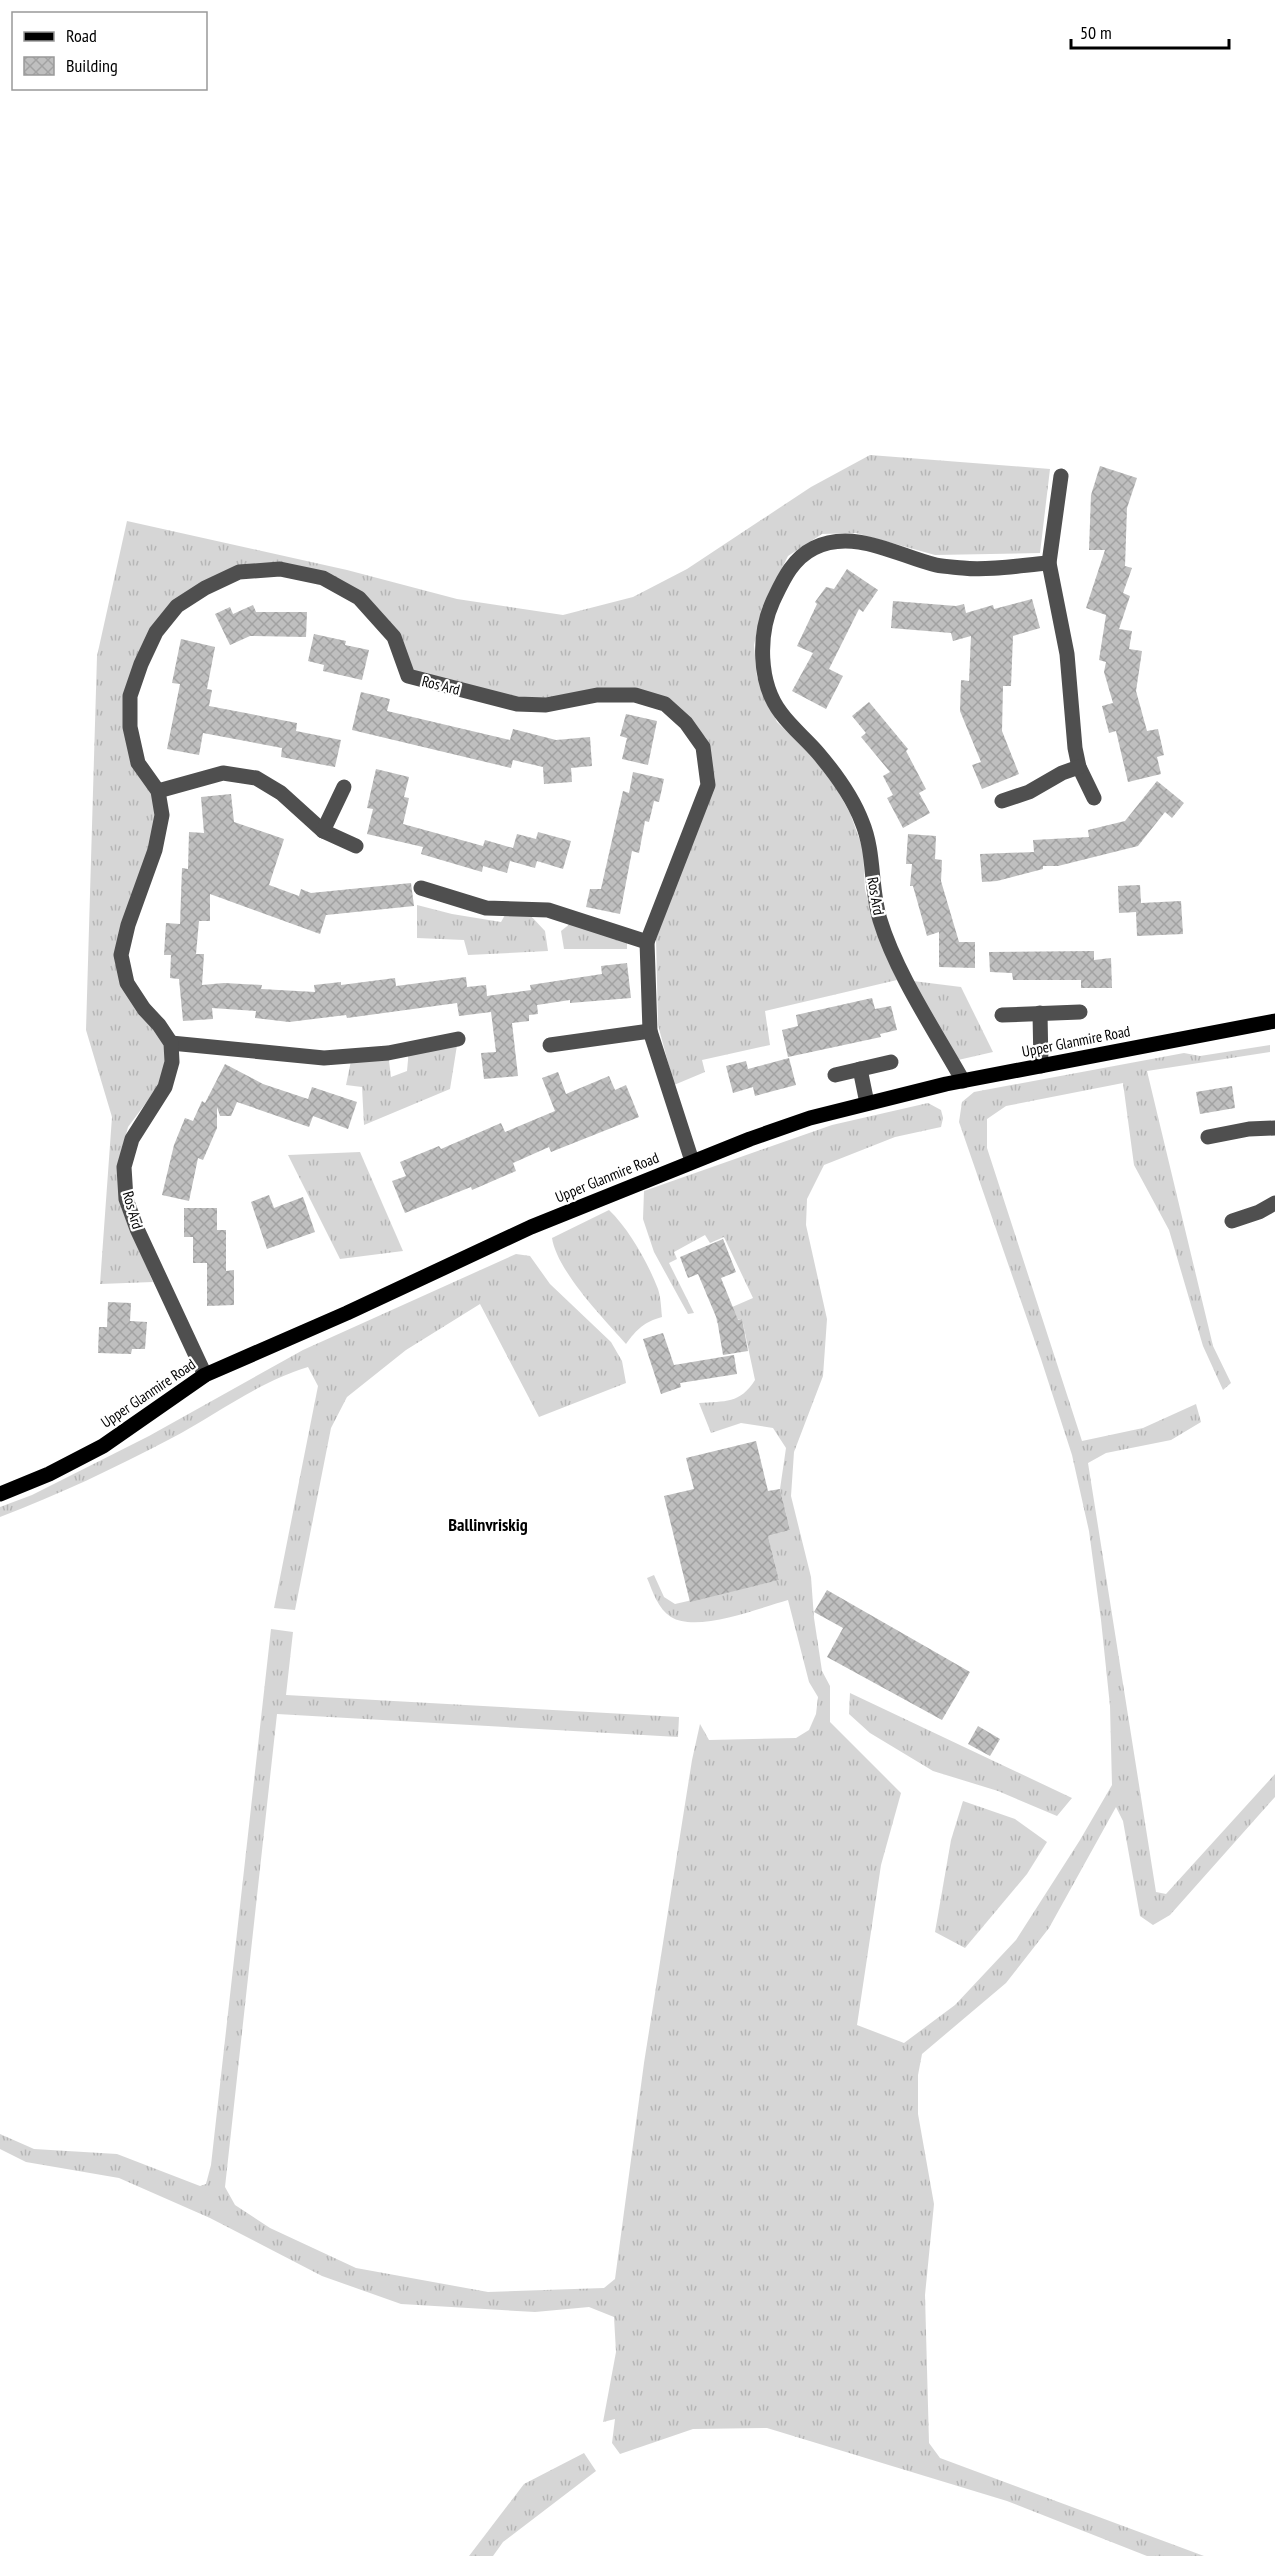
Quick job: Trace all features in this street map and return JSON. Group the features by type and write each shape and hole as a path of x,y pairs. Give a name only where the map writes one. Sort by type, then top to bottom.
{"main road":[{"name":"Upper Glanmire Road","path":"0,1494 49,1474 103,1446 206,1375 338,1317 531,1227 692,1161 810,1118 867,1103 963,1081 1275,1022"}],"street":[{"path":"1061,476 1049,563 1067,654 1075,748 1079,767 1094,798"},
{"name":"Ros Ard","path":"963,1081 898,963 880,920 873,887 870,844 862,821 834,773 780,712 768,685 762,650 764,632 770,607 794,562 814,548 833,542 856,542 936,565 967,568 1049,563"},
{"name":"Ros Ard","path":"206,1375 137,1229 126,1199 124,1167 132,1139 165,1087 172,1062 171,1043 127,983 122,955 128,925 155,850 162,815 158,791 138,763 130,728 130,696 141,664 156,632 177,606 205,588 239,572 280,569 323,578 358,598 394,637 408,676 517,704 546,705 597,695 635,695 665,704 686,723 703,747 708,785 647,942 650,1031 692,1161"},
{"path":"1002,801 1029,792 1062,773 1079,767"},
{"path":"158,791 223,773 256,778 281,793 323,831 356,846"},
{"path":"323,831 344,787"},
{"path":"421,888 486,908 548,910 647,942"},
{"path":"1002,1015 1080,1012"},
{"path":"1040,1013 1041,1066"},
{"path":"550,1044 650,1031"},
{"path":"171,1043 324,1058 388,1053 458,1039"},
{"path":"835,1075 891,1062"},
{"path":"860,1069 867,1103"},
{"path":"1208,1137 1249,1129 1275,1128"},
{"path":"1232,1221 1259,1212 1275,1203"}],"green space":[{"path":"870,455 1050,469 1040,553 935,555 856,533 822,534 788,556 763,605 754,645 757,677 777,722 825,768 850,813 863,849 865,890 877,933 897,980 765,1011 770,1045 702,1060 705,1072 674,1085 658,1025 656,939 715,778 706,738 672,702 635,695 517,704 408,676 387,627 323,578 240,572 177,606 137,668 131,733 162,815 122,952 127,983 164,1044 165,1063 160,1084 128,1127 118,1166 121,1207 153,1282 100,1284 112,1117 86,1030 97,656 127,521 347,570 457,599 563,615 633,597 687,569 811,487"},
{"path":"417,905 452,914 501,922 505,915 530,915 545,931 548,951 468,955 464,940 417,938"},
{"path":"571,923 627,942 627,949 564,949 561,931"},
{"path":"913,981 961,987 993,1052 958,1060"},
{"path":"458,1039 450,1089 364,1125 362,1087 346,1085 352,1056 388,1053 391,1077 407,1071 409,1049"},
{"path":"1270,1045 1270,1052 1147,1071 1213,1346 1231,1383 1223,1390 1203,1346 1169,1230 1134,1165 1123,1083 1006,1106 987,1119 987,1148 1082,1441 1143,1428 1196,1404 1201,1422 1171,1440 1106,1453 1088,1463 1156,1892 1166,1894 1275,1774 1275,1797 1170,1915 1153,1925 1140,1916 1123,1821 1116,1807 1049,1928 1006,1983 922,2054 918,2075 918,2114 934,2204 925,2295 929,2443 940,2458 1204,2556 1147,2556 1007,2501 767,2428 693,2429 620,2454 612,2443 615,2419 603,2422 616,2352 614,2317 589,2307 535,2312 401,2304 322,2276 210,2218 119,2178 26,2162 0,2149 0,2134 34,2149 117,2154 200,2186 206,2184 211,2165 271,1629 293,1632 286,1695 679,1717 678,1737 277,1714 225,2187 235,2205 270,2228 356,2268 488,2292 604,2288 615,2279 644,2063 692,1760 700,1724 709,1740 796,1738 809,1730 816,1714 818,1697 809,1682 788,1600 728,1618 712,1621 682,1621 666,1614 656,1600 647,1578 654,1575 664,1597 675,1604 779,1580 768,1536 790,1530 780,1489 786,1448 773,1428 741,1423 711,1433 699,1403 731,1400 744,1393 755,1380 742,1319 717,1323 716,1314 753,1298 724,1237 710,1243 705,1235 674,1252 677,1259 669,1263 694,1313 688,1314 654,1252 643,1219 644,1191 832,1125 928,1103 941,1110 943,1118 941,1127 895,1137 824,1165 807,1199 806,1225 827,1319 823,1376 794,1452 791,1496 811,1577 822,1671 830,1686 830,1722 901,1793 881,1865 857,2025 904,2043 955,2005 1016,1940 1112,1785 1110,1706 1089,1531 1072,1455 959,1122 962,1102 974,1092 1184,1053 1200,1056"},
{"path":"360,1152 403,1251 340,1259 288,1155"},
{"path":"609,1210 637,1247 654,1279 660,1299 662,1317 641,1327 626,1344 572,1279 556,1251 552,1238"},
{"path":"516,1254 530,1256 550,1284 611,1342 622,1361 626,1383 539,1417 480,1304 406,1350 347,1397 331,1428 295,1610 274,1608 318,1386 308,1367 254,1390 187,1430 107,1471 0,1517 0,1507 32,1495 149,1436 303,1350"},
{"path":"850,1693 1072,1798 1057,1816 998,1791 933,1771 870,1733 849,1714"},
{"path":"963,1801 1015,1819 1047,1842 1027,1874 965,1948 935,1932 951,1840"},
{"path":"584,2453 596,2471 503,2542 493,2556 469,2556 524,2484"}],"building":[{"path":"1100,466 1137,478 1127,508 1125,566 1132,568 1123,593 1130,596 1119,629 1132,631 1129,649 1142,651 1136,691 1147,731 1158,729 1164,755 1157,757 1161,774 1128,782 1116,731 1109,733 1102,706 1113,703 1104,672 1106,662 1099,660 1106,615 1086,608 1105,550 1089,550 1091,495"},
{"path":"847,569 878,590 863,612 859,609 829,669 843,676 826,709 792,691 813,653 797,646 817,604 815,602 826,587 834,589"},
{"path":"1032,599 1040,628 1013,636 1011,686 1003,686 1002,731 1019,774 982,789 972,765 981,762 960,711 961,680 969,681 971,636 953,641 951,633 891,628 893,601 956,606 964,604 966,613 993,605 994,609"},
{"path":"253,605 256,612 307,612 306,637 250,636 230,645 215,614 230,607 233,614"},
{"path":"314,634 346,641 345,645 369,650 362,680 323,671 324,665 308,661"},
{"path":"181,639 215,647 207,689 212,690 209,706 297,723 296,731 341,740 335,767 281,757 282,748 203,733 199,755 167,749 180,684 172,683"},
{"path":"361,692 390,699 387,711 510,740 513,729 556,740 590,737 592,766 571,768 572,782 544,784 543,767 513,760 511,768 352,730"},
{"path":"869,702 908,749 906,751 926,789 919,793 930,813 903,828 887,798 893,795 883,776 890,772 861,737 866,733 852,716"},
{"path":"626,714 657,721 648,765 622,759 627,738 620,736"},
{"path":"376,769 409,777 404,797 409,798 403,824 483,846 485,840 513,848 517,834 536,839 538,832 571,841 563,869 537,861 535,868 510,861 507,873 483,866 482,872 421,854 423,847 367,834 373,809 367,808"},
{"path":"633,772 664,779 659,802 654,801 649,822 645,821 639,853 632,851 620,914 586,907 590,889 601,889 623,791 629,793"},
{"path":"1157,781 1184,803 1172,818 1165,812 1138,846 1058,866 1043,866 1043,869 997,881 982,882 980,854 1034,852 1033,840 1089,837 1088,830 1125,821"},
{"path":"231,794 234,822 284,839 269,885 299,896 301,889 311,893 411,883 414,906 326,915 320,934 210,894 210,921 199,921 196,954 204,954 202,985 224,983 262,985 261,989 315,992 314,985 341,982 341,985 395,978 396,986 466,977 467,987 486,985 487,996 531,990 530,985 602,974 601,966 627,963 631,998 570,1003 570,1000 537,1005 538,1014 529,1015 529,1021 512,1023 518,1076 484,1079 481,1053 496,1052 491,1012 459,1016 457,1003 347,1018 346,1015 289,1022 255,1018 256,1011 212,1008 213,1019 183,1021 179,979 170,978 171,955 164,955 166,923 180,924 182,868 188,869 189,832 204,833 201,797"},
{"path":"908,834 936,836 935,859 942,860 941,881 959,942 975,942 975,968 939,967 939,932 927,936 913,886 910,886 912,864 906,864"},
{"path":"1140,885 1141,903 1181,901 1183,934 1137,936 1136,912 1119,913 1118,886"},
{"path":"1094,951 1094,960 1111,958 1112,988 1081,988 1081,980 1013,980 1012,973 990,972 989,952"},
{"path":"872,998 875,1009 891,1006 897,1030 880,1034 881,1037 788,1057 782,1030 798,1026 796,1015"},
{"path":"789,1058 796,1085 755,1096 753,1087 733,1093 726,1066 746,1061 748,1069"},
{"path":"225,1064 263,1084 308,1099 312,1087 357,1102 348,1129 313,1116 309,1127 237,1102 231,1116 220,1116 217,1107 217,1128 203,1160 198,1158 189,1201 162,1195 174,1145 185,1118 193,1121 202,1101 205,1103"},
{"path":"558,1072 566,1094 609,1076 615,1090 626,1085 639,1117 551,1152 549,1147 513,1163 516,1171 472,1190 471,1187 405,1213 392,1181 406,1176 400,1162 439,1146 441,1149 501,1123 505,1132 555,1111 542,1078"},
{"path":"1232,1086 1235,1108 1200,1114 1196,1092"},
{"path":"269,1195 274,1208 303,1197 315,1232 267,1249 251,1202"},
{"path":"184,1208 217,1208 217,1230 226,1230 226,1271 234,1270 234,1305 207,1306 207,1263 193,1263 193,1237 184,1237"},
{"path":"723,1239 736,1272 721,1278 738,1320 742,1319 748,1351 723,1355 717,1319 698,1274 688,1278 680,1257"},
{"path":"108,1302 131,1303 130,1321 147,1322 145,1349 132,1349 131,1354 98,1353 99,1327 107,1327"},
{"path":"663,1333 674,1365 734,1355 737,1374 680,1383 681,1387 661,1394 643,1339"},
{"path":"756,1441 768,1491 780,1489 790,1530 768,1536 779,1580 690,1602 664,1496 694,1489 686,1458"},
{"path":"827,1590 970,1672 942,1720 827,1657 843,1628 814,1612"},
{"path":"978,1726 1000,1739 990,1756 968,1744"}],"district":[{"name":"Ballinvriskig","path":"488,1524"}]}
